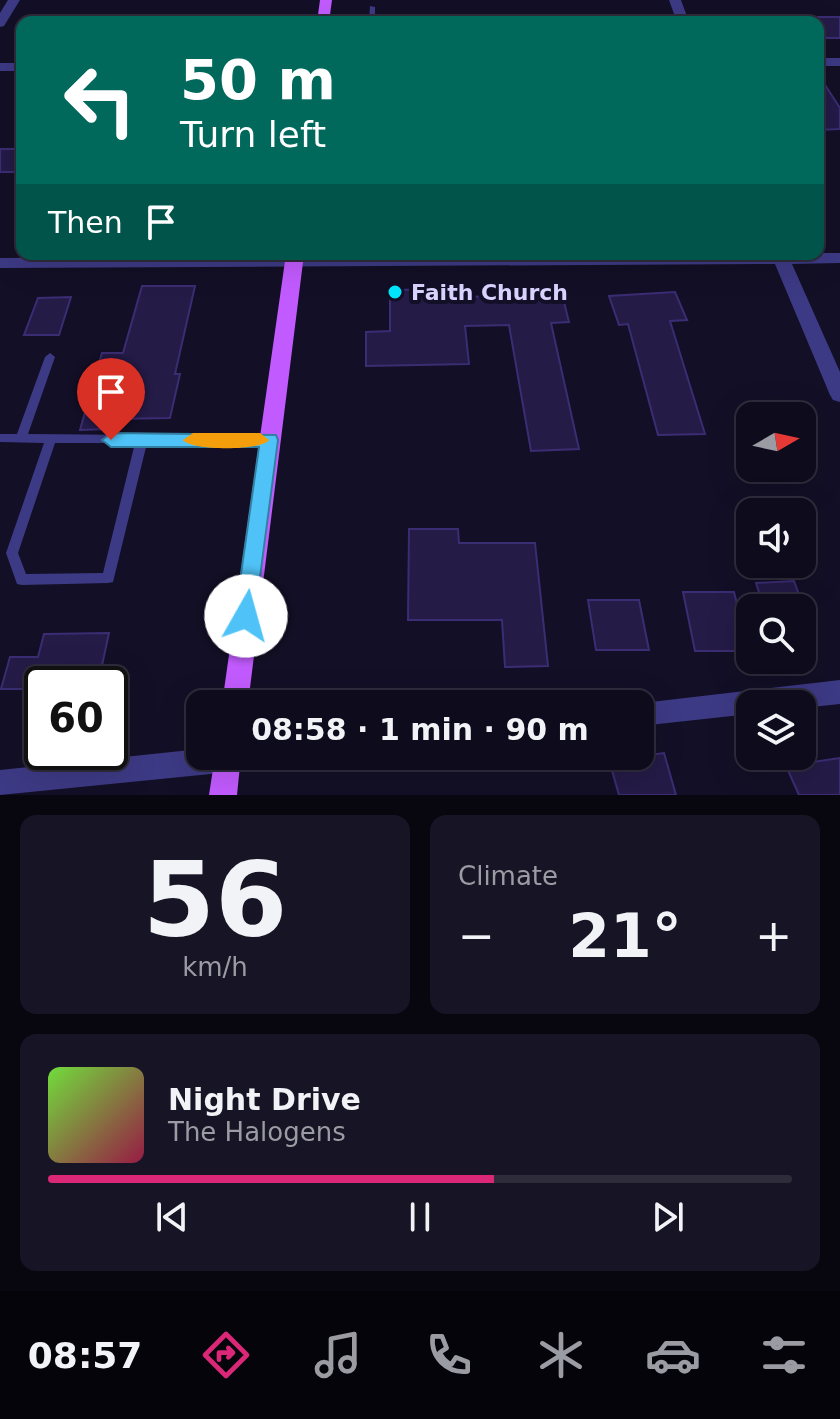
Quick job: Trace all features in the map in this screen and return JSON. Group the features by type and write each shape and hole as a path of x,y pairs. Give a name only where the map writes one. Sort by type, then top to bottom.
{"main road":[{"path":"237,690 295,260"},
{"path":"223,795 226,770"}],"street":[{"path":"0,23 14,0"},
{"path":"0,263 148,260"},
{"path":"782,260 840,395"},
{"path":"654,712 840,692"},
{"path":"0,784 186,763"}],"lane":[{"path":"372,7 372,16"},
{"path":"21,438 50,357"},
{"path":"0,438 269,440"},
{"path":"51,439 12,553 22,580 108,578 142,440"}],"building":[{"path":"824,17 840,17 840,38 824,38"},
{"path":"824,83 840,108 840,129 824,130"},
{"path":"0,149 16,149 16,172 0,172"},
{"path":"142,286 195,286 175,374 180,374 170,418 112,419 109,429 80,430 102,353 123,353"},
{"path":"462,289 463,297 562,294 569,322 551,323 579,449 531,451 509,325 465,326 469,364 366,366 366,332 390,331 390,290"},
{"path":"675,292 687,320 670,321 705,434 658,435 628,324 619,325 609,296"},
{"path":"71,297 59,335 24,335 38,298"},
{"path":"409,529 458,529 459,543 535,543 548,666 505,667 502,620 408,620"},
{"path":"794,581 799,594 760,594 756,583"},
{"path":"683,592 734,592 736,651 695,651"},
{"path":"588,600 639,600 649,650 596,650"},
{"path":"109,633 102,666 24,666 24,689 1,689 10,657 38,657 44,634"},
{"path":"664,753 676,795 619,795 612,770 654,770 654,754"},
{"path":"840,758 840,795 799,795 788,770 816,770 816,762"}],"slow traffic":[{"path":"193,440 260,440"}],"place":[{"name":"Faith Church","path":"395,292"}],"route":[{"path":"111,440 269,440 246,616"}]}
